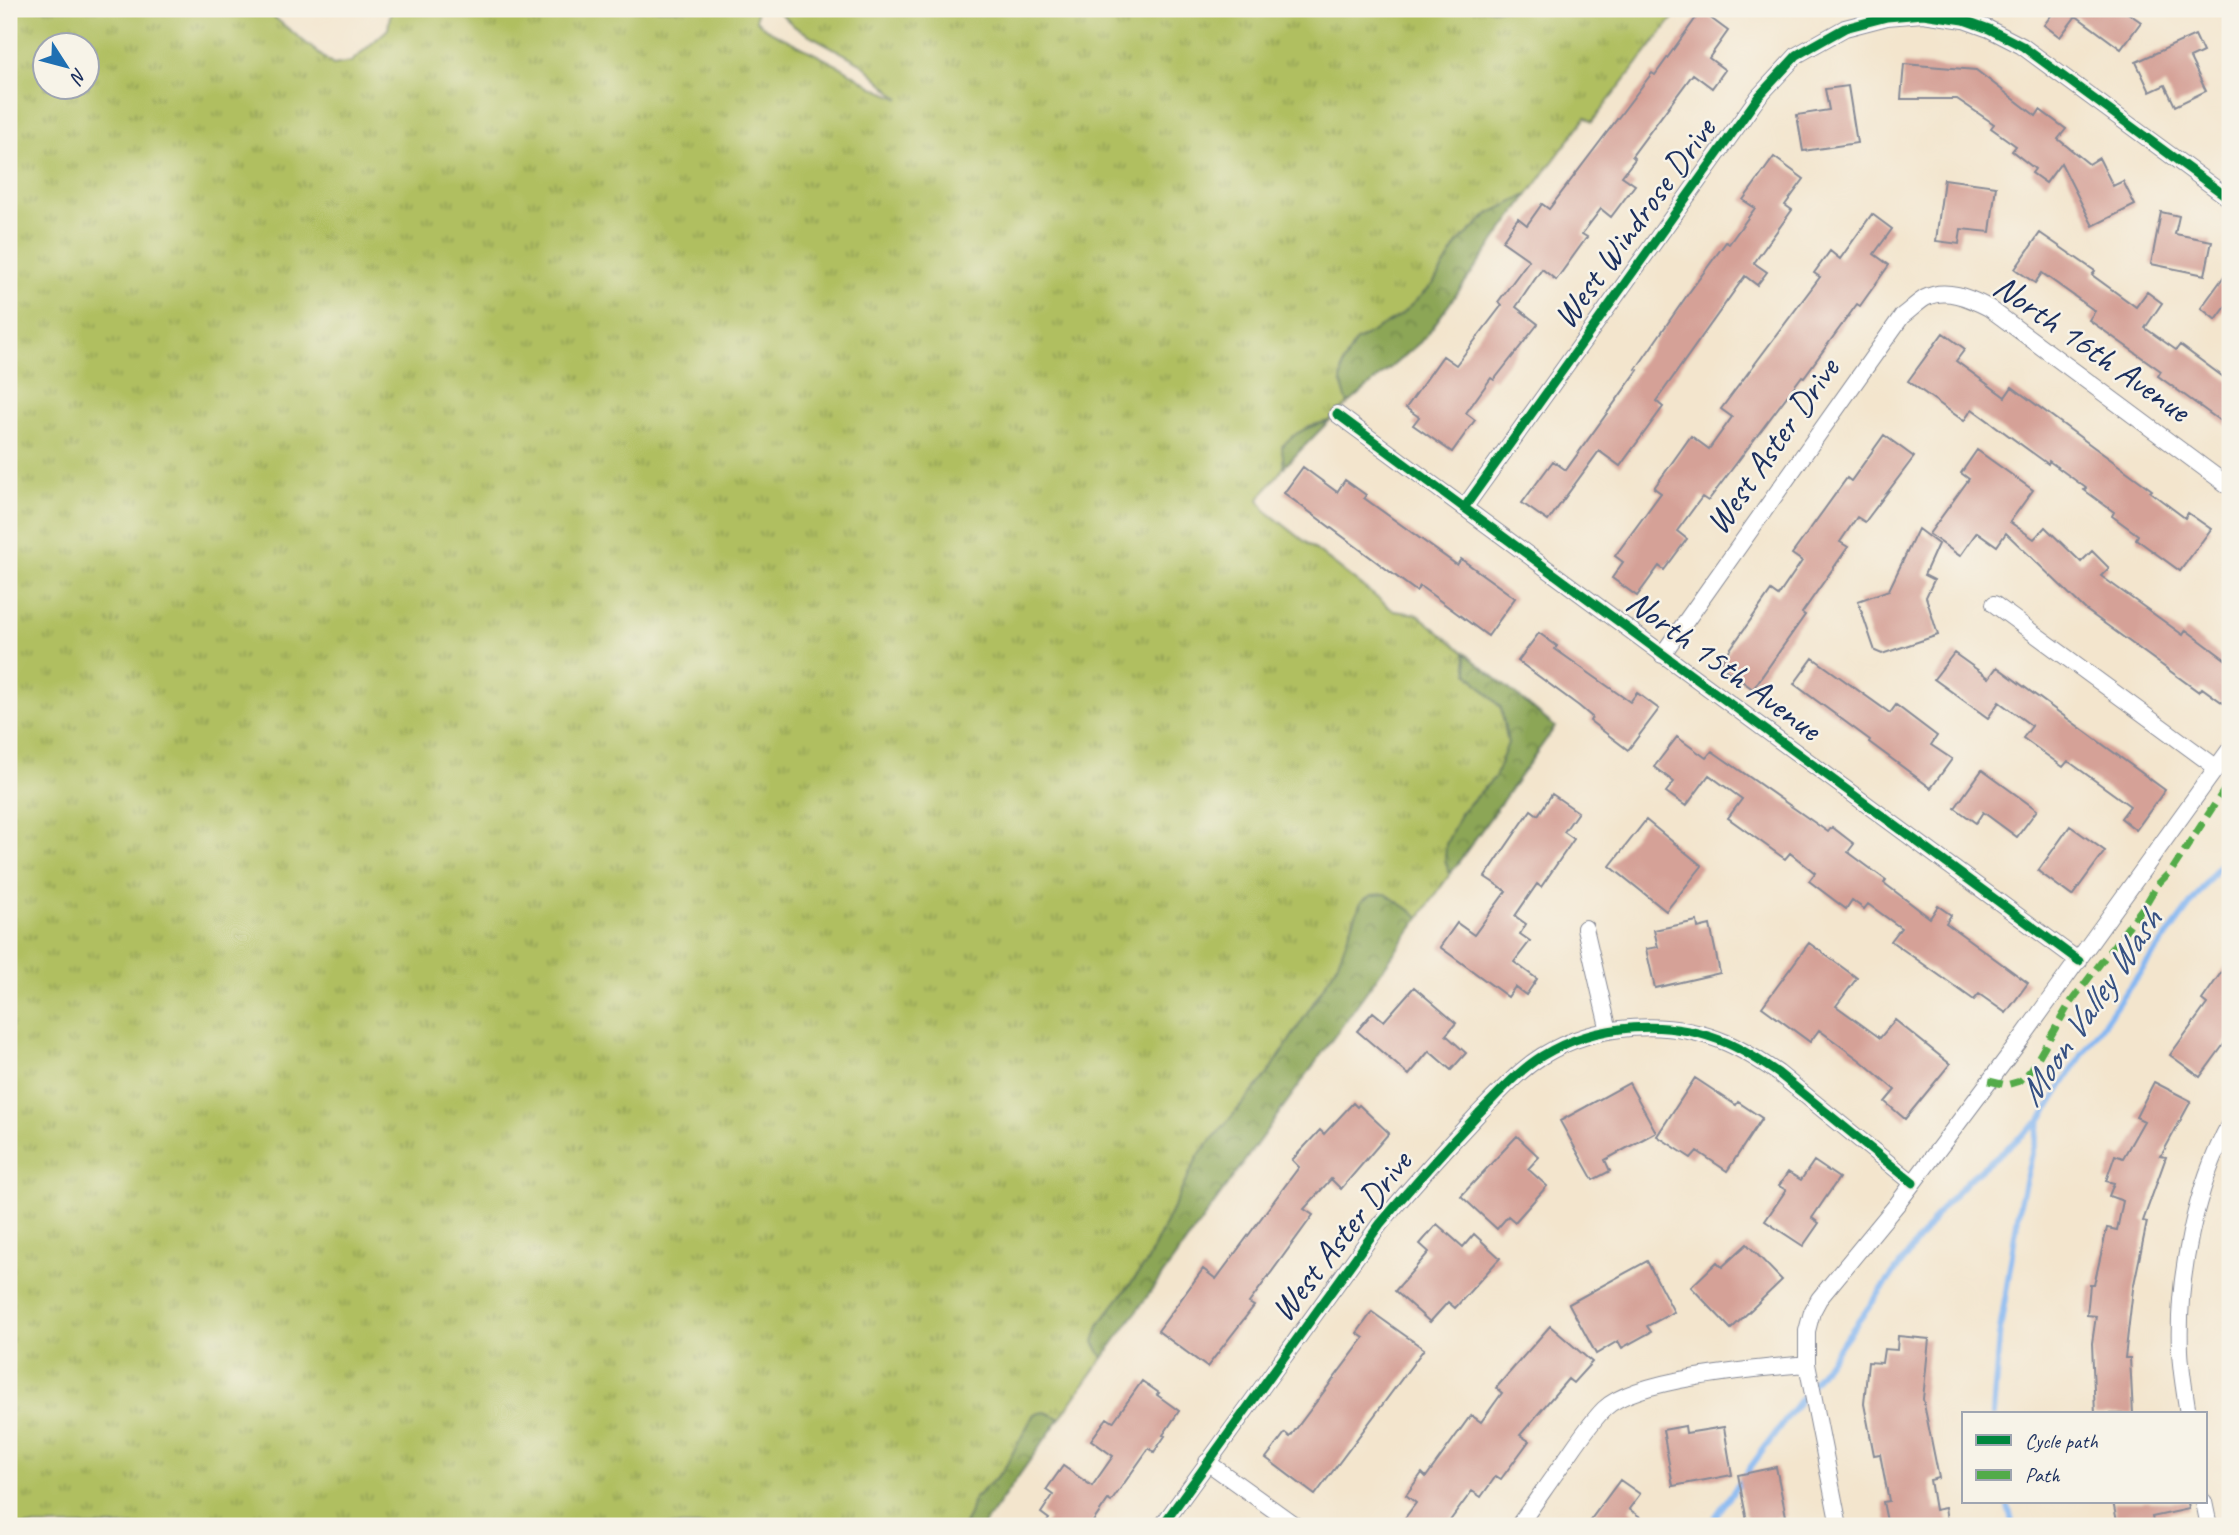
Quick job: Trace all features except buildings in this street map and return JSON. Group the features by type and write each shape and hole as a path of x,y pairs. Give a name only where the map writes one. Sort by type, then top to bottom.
{"street":[{"name":"West Windrose Drive","path":"1464,508 1759,96 1797,55 1845,29 1887,17 1923,14 1964,20 1989,29 2022,46 2230,199"},
{"name":"North 16th Avenue","path":"1947,294 1971,298 1989,308 2230,486"},
{"name":"West Aster Drive","path":"1662,654 1902,316 1926,298 1947,294"},
{"name":"North 15th Avenue","path":"1337,414 2079,961"},
{"path":"1994,604 2217,768"},
{"path":"1839,1526 1808,1368 1807,1331 1812,1312 1819,1299 1913,1183 2079,961 2230,749"},
{"path":"1585,928 1609,1031"},
{"name":"West Aster Drive","path":"1162,1526 1380,1224 1504,1087 1542,1056 1583,1037 1642,1027 1671,1028 1702,1035 1741,1049 1778,1073 1913,1183"},
{"path":"2188,1412 2180,1352 2181,1288 2196,1210 2220,1141 2230,1123"},
{"path":"1518,1526 1578,1441 1606,1408 1629,1393 1660,1384 1749,1370 1808,1368"},
{"path":"1207,1462 1296,1526"},
{"path":"2204,1504 2209,1526"}],"green space":[{"path":"9,9 264,9 333,65 351,62 388,29 391,9 756,9 756,20 766,29 900,99 861,63 795,27 776,9 1680,9 1592,122 1586,117 1528,195 1490,213 1459,242 1433,284 1401,316 1355,342 1343,364 1341,382 1348,404 1329,421 1309,426 1282,446 1284,467 1259,499 1266,511 1394,611 1417,614 1465,653 1468,673 1501,708 1508,743 1495,777 1460,813 1445,860 1450,874 1420,917 1386,894 1361,902 1336,967 1269,1073 1198,1156 1146,1264 1100,1323 1094,1342 1103,1358 1060,1418 1045,1412 1034,1414 1003,1471 973,1500 963,1526 9,1526"},
{"path":"1528,195 1424,339 1348,404 1341,382 1343,364 1355,342 1401,315 1433,284 1459,242 1490,213"},
{"path":"1329,421 1284,467 1282,447 1286,442 1303,430"},
{"path":"1465,653 1555,727 1450,874 1445,860 1446,844 1461,813 1495,777 1508,743 1501,708 1468,673"},
{"path":"1386,894 1420,917 1103,1358 1094,1342 1100,1323 1146,1264 1198,1156 1269,1073 1336,967 1361,902 1371,895"},
{"path":"1045,1412 1060,1418 983,1526 963,1526 973,1500 1003,1471 1034,1414"}],"waterway":[{"name":"Moon Valley Wash","path":"1993,1412 1999,1337 2020,1203 2040,1121 2125,993 2230,851"},
{"path":"1709,1526 1945,1204 1971,1177 2040,1121"},
{"name":"Moon Valley Wash","path":"2008,1504 2013,1526"}],"marked path":[{"path":"1989,1081 2006,1085 2020,1081 2031,1070 2070,1003 2157,885 2172,870 2230,781"}],"cycle path":[{"path":"1464,508 1759,96 1797,55 1845,28 1887,17 1923,14 1964,20 1989,29 2022,46 2230,199"},
{"path":"1337,414 2079,961"},
{"path":"1162,1526 1380,1224 1454,1140 1509,1083 1533,1062 1563,1045 1609,1031 1657,1027 1705,1035 1727,1043 1778,1073 1913,1183"}]}
